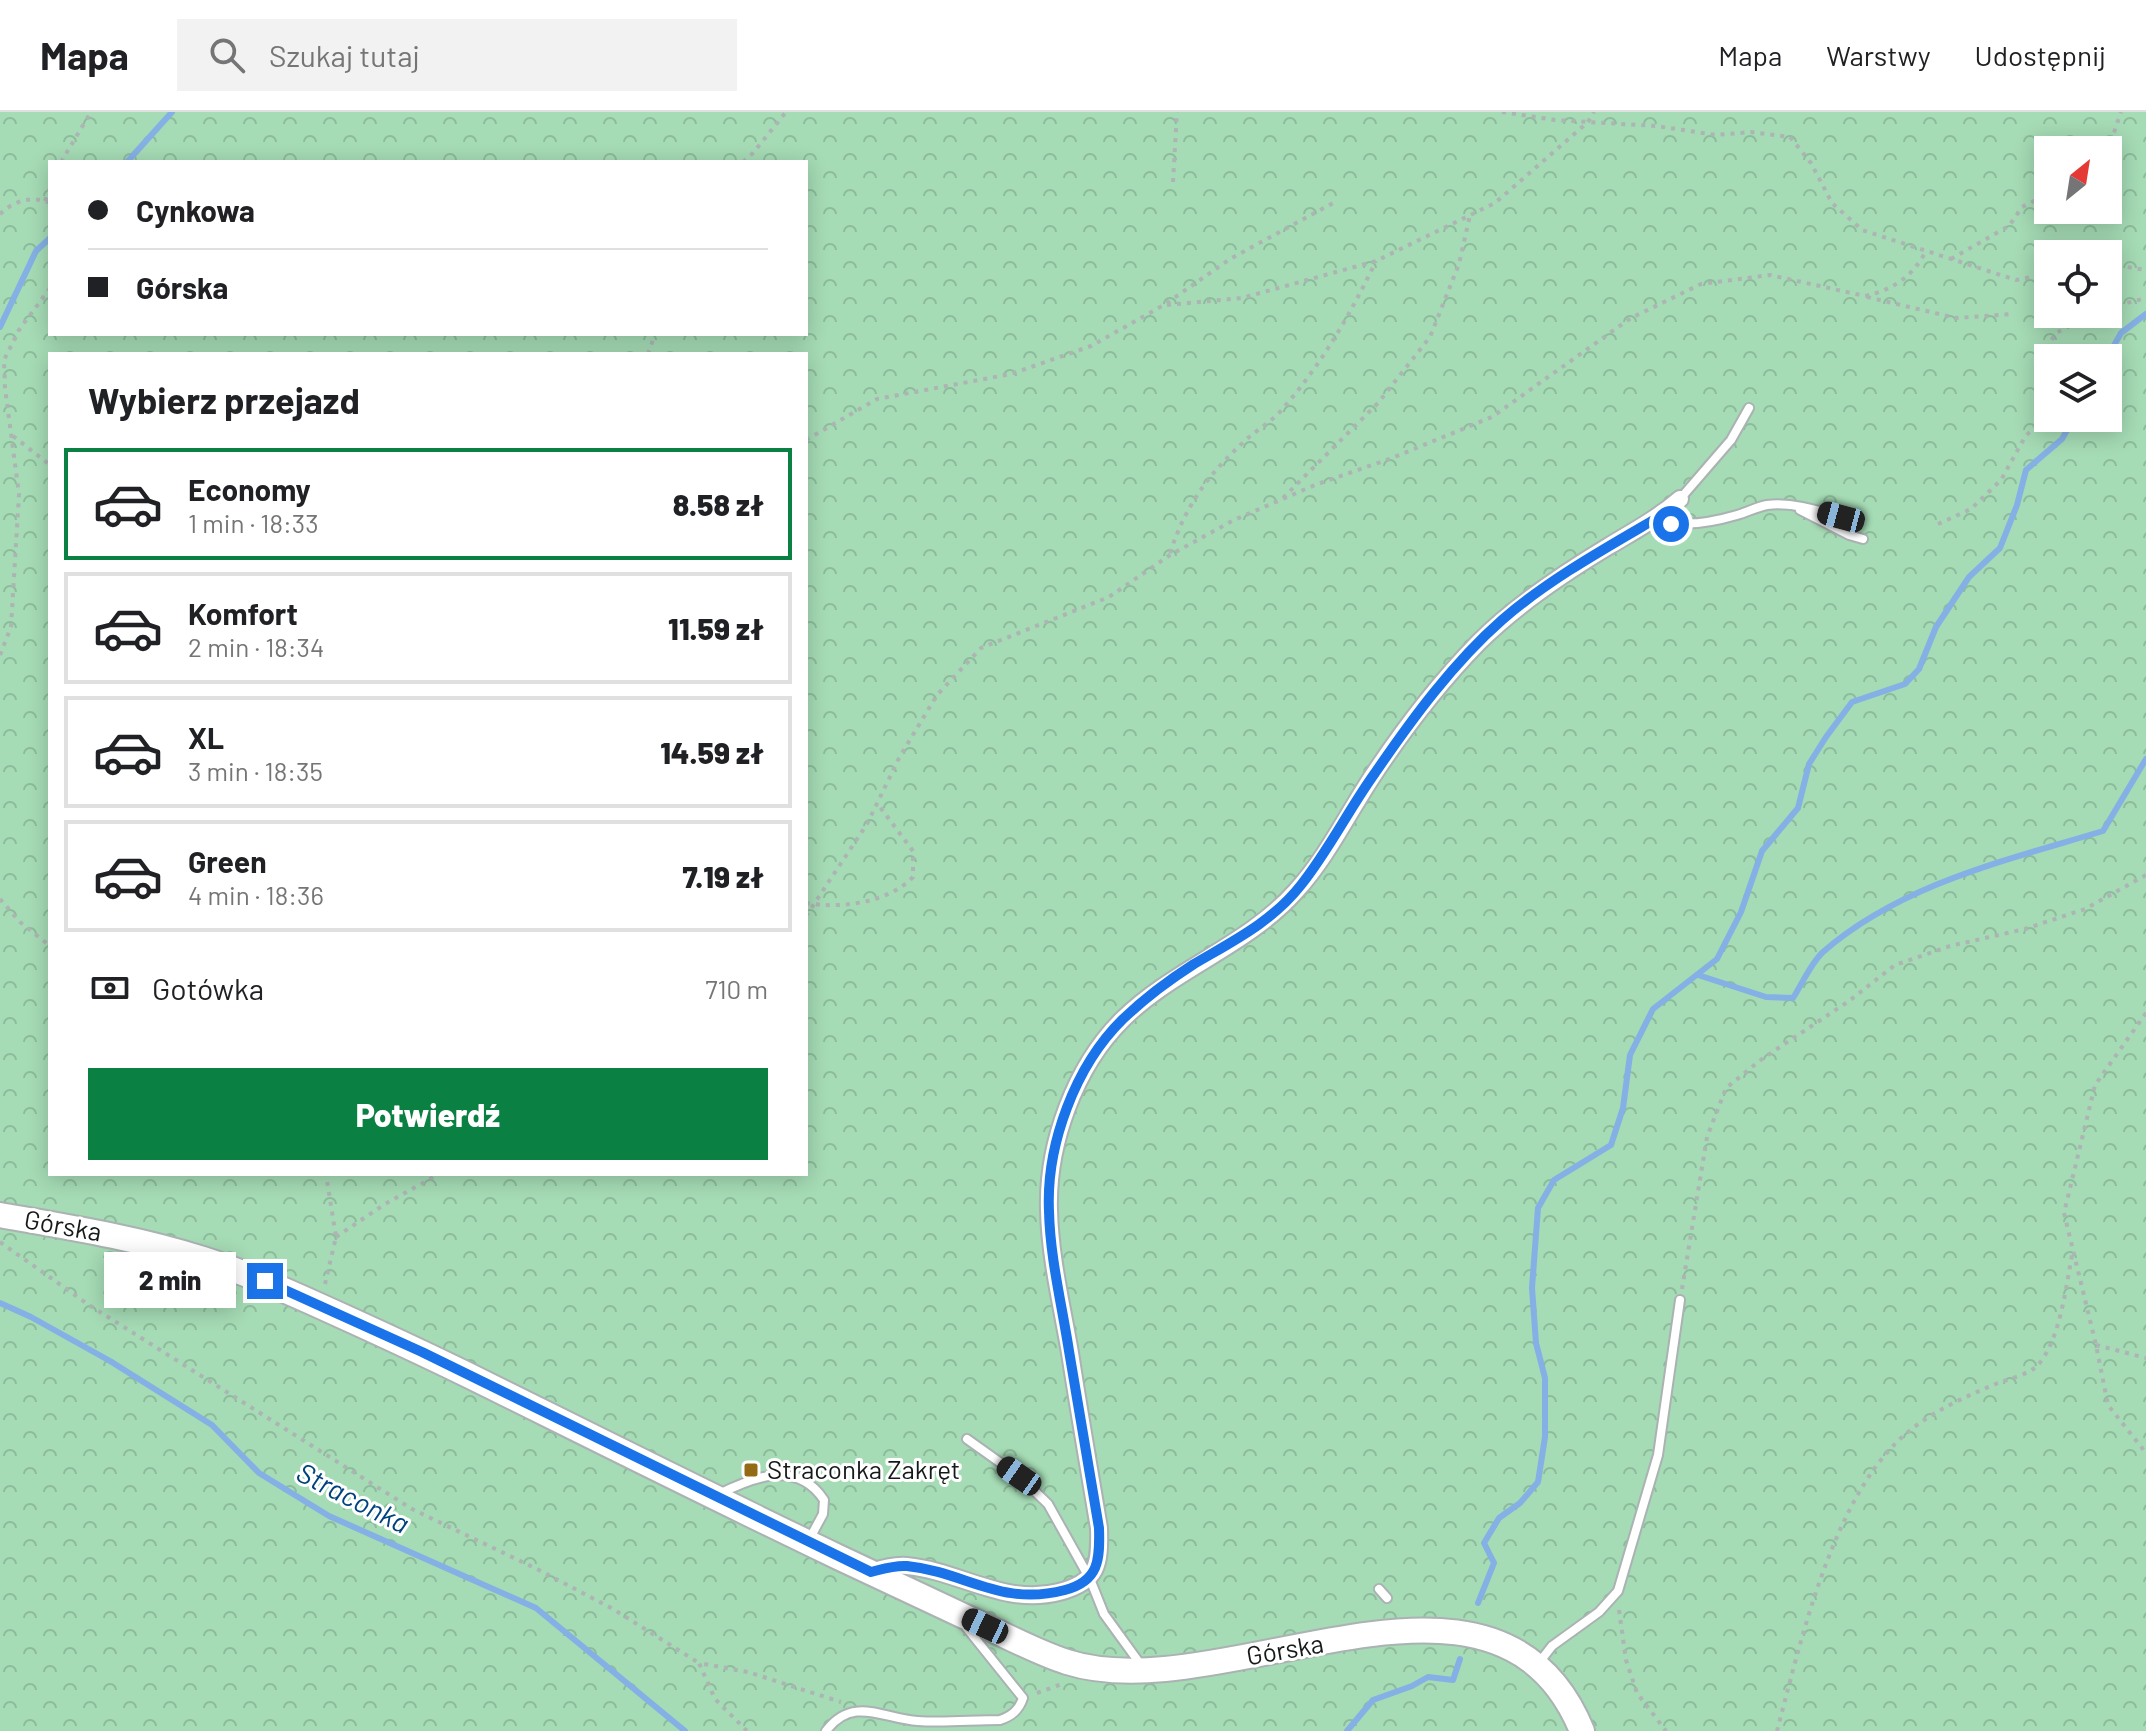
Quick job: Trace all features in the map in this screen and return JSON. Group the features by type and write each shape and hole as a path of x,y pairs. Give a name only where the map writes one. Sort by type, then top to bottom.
{"street":[{"path":"871,1572 891,1566 906,1566 1003,1593 1029,1597 1079,1587 1090,1579 1100,1549 1099,1528 1054,1259 1049,1211 1050,1178 1065,1115 1089,1064 1103,1042 1135,1008 1164,984 1259,926 1298,889 1317,865 1374,774 1419,713 1455,669 1503,620 1607,547 1657,518 1680,499"},
{"name":"Górska","path":"0,1215 115,1235 169,1249 265,1281 422,1352 712,1497 956,1613 1069,1663 1110,1671 1147,1672 1187,1668 1366,1635 1428,1630 1463,1633 1494,1641 1538,1664 1567,1700 1582,1731"}],"lane":[{"path":"1680,499 1731,440 1749,408"},
{"path":"1657,518 1671,524 1705,522 1765,505 1792,505 1841,517"},
{"path":"1792,505 1849,535 1863,539"},
{"path":"1538,1664 1552,1646 1599,1612 1618,1591 1658,1455 1680,1300"},
{"path":"967,1439 1019,1476 1048,1504 1090,1579 1104,1614 1147,1672"},
{"path":"712,1497 765,1476 792,1475 806,1480 824,1500 823,1514 807,1542"},
{"name":"Górska","path":"866,1711 918,1721 1000,1720 1020,1707 1023,1698 1017,1688 1002,1675 956,1613"},
{"path":"826,1731 842,1716 866,1711"}],"path":[{"path":"62,160 91,112"},
{"path":"745,160 786,112"},
{"path":"1173,182 1177,112"},
{"path":"1502,112 1656,126 1716,135 1751,132 1790,137 1811,163 1832,203 1862,230 2016,280 2034,277"},
{"path":"1164,305 1242,298 1376,261 1495,203 1588,122 1594,112"},
{"path":"2113,136 2121,112"},
{"path":"0,214 12,203 29,199 47,202"},
{"path":"1951,259 2009,226 2022,207 2034,201"},
{"path":"808,439 877,399 1011,374 1091,346 1164,305 1230,259 1333,203"},
{"path":"1281,500 1378,403 1430,337 1459,264 1470,215"},
{"path":"1865,296 1879,293 1915,272 1926,251"},
{"path":"1170,555 1179,524 1203,484 1246,440 1282,410 1309,377 1351,311 1376,261"},
{"path":"2122,266 2146,270"},
{"path":"808,913 867,824 899,758 937,695 981,648 1109,597 1170,555 1234,520 1492,417 1631,318 1701,284 1770,275 1956,318 2013,314"},
{"path":"0,655 11,627 19,494 4,360 19,330 48,291"},
{"path":"2122,304 2146,298"},
{"path":"2052,344 2056,333 2066,328"},
{"path":"1938,524 1971,509 2001,480 2025,437 2034,427"},
{"path":"13,436 48,463"},
{"path":"808,903 875,899 903,887 913,877 913,851 877,803"},
{"path":"1680,1300 1707,1137 1726,1088 1895,965 1950,946 2025,929 2085,909 2146,875"},
{"path":"0,899 20,922 48,944"},
{"path":"2146,1013 2095,1085 2064,1213 2108,1405 2146,1453"},
{"path":"319,1306 336,1237 326,1176"},
{"path":"336,1237 385,1204 435,1176"},
{"path":"0,1242 89,1305 412,1509 600,1602 699,1663 748,1672 866,1711"},
{"path":"1777,1731 1817,1588 1849,1512 1875,1468 1895,1444 1939,1409 2036,1368 2054,1336 2073,1250"},
{"path":"2096,1345 2146,1358"},
{"path":"1618,1591 1619,1624 1633,1682 1637,1693 1666,1731"},
{"path":"699,1663 715,1699 747,1731"}],"green space":[{"path":"0,112 2146,112 2146,1731 0,1731"}],"waterway":[{"path":"129,160 172,112"},
{"path":"0,327 36,251 48,240"},
{"path":"2115,344 2121,333 2146,314"},
{"path":"1478,1603 1494,1563 1484,1543 1499,1518 1520,1503 1538,1482 1545,1437 1545,1378 1536,1343 1532,1288 1538,1208 1554,1180 1611,1145 1623,1108 1630,1055 1653,1009 1717,959 1741,912 1762,851 1798,808 1809,764 1826,737 1852,702 1905,684 1919,669 1936,627 1969,577 2000,548 2017,505 2026,470 2066,432"},
{"path":"1698,975 1766,997 1793,998 1823,952 1853,928 1886,908 1956,877 2103,831 2146,759"},
{"name":"Straconka","path":"0,1303 110,1361 212,1425 259,1473 329,1516 536,1608 685,1731"},
{"path":"1347,1731 1373,1700 1428,1677 1453,1680 1460,1659"}],"place":[{"name":"Straconka Zakręt","path":"751,1470"}],"route":[{"path":"265,1281 422,1352 712,1497 871,1572 891,1566 906,1566 1003,1593 1029,1597 1079,1587 1090,1579 1096,1566 1100,1549 1099,1528 1054,1259 1049,1211 1050,1178 1065,1115 1089,1064 1103,1042 1135,1008 1164,984 1259,926 1298,889 1317,865 1374,774 1419,713 1477,644 1528,601 1607,547 1657,518 1671,524"}]}
